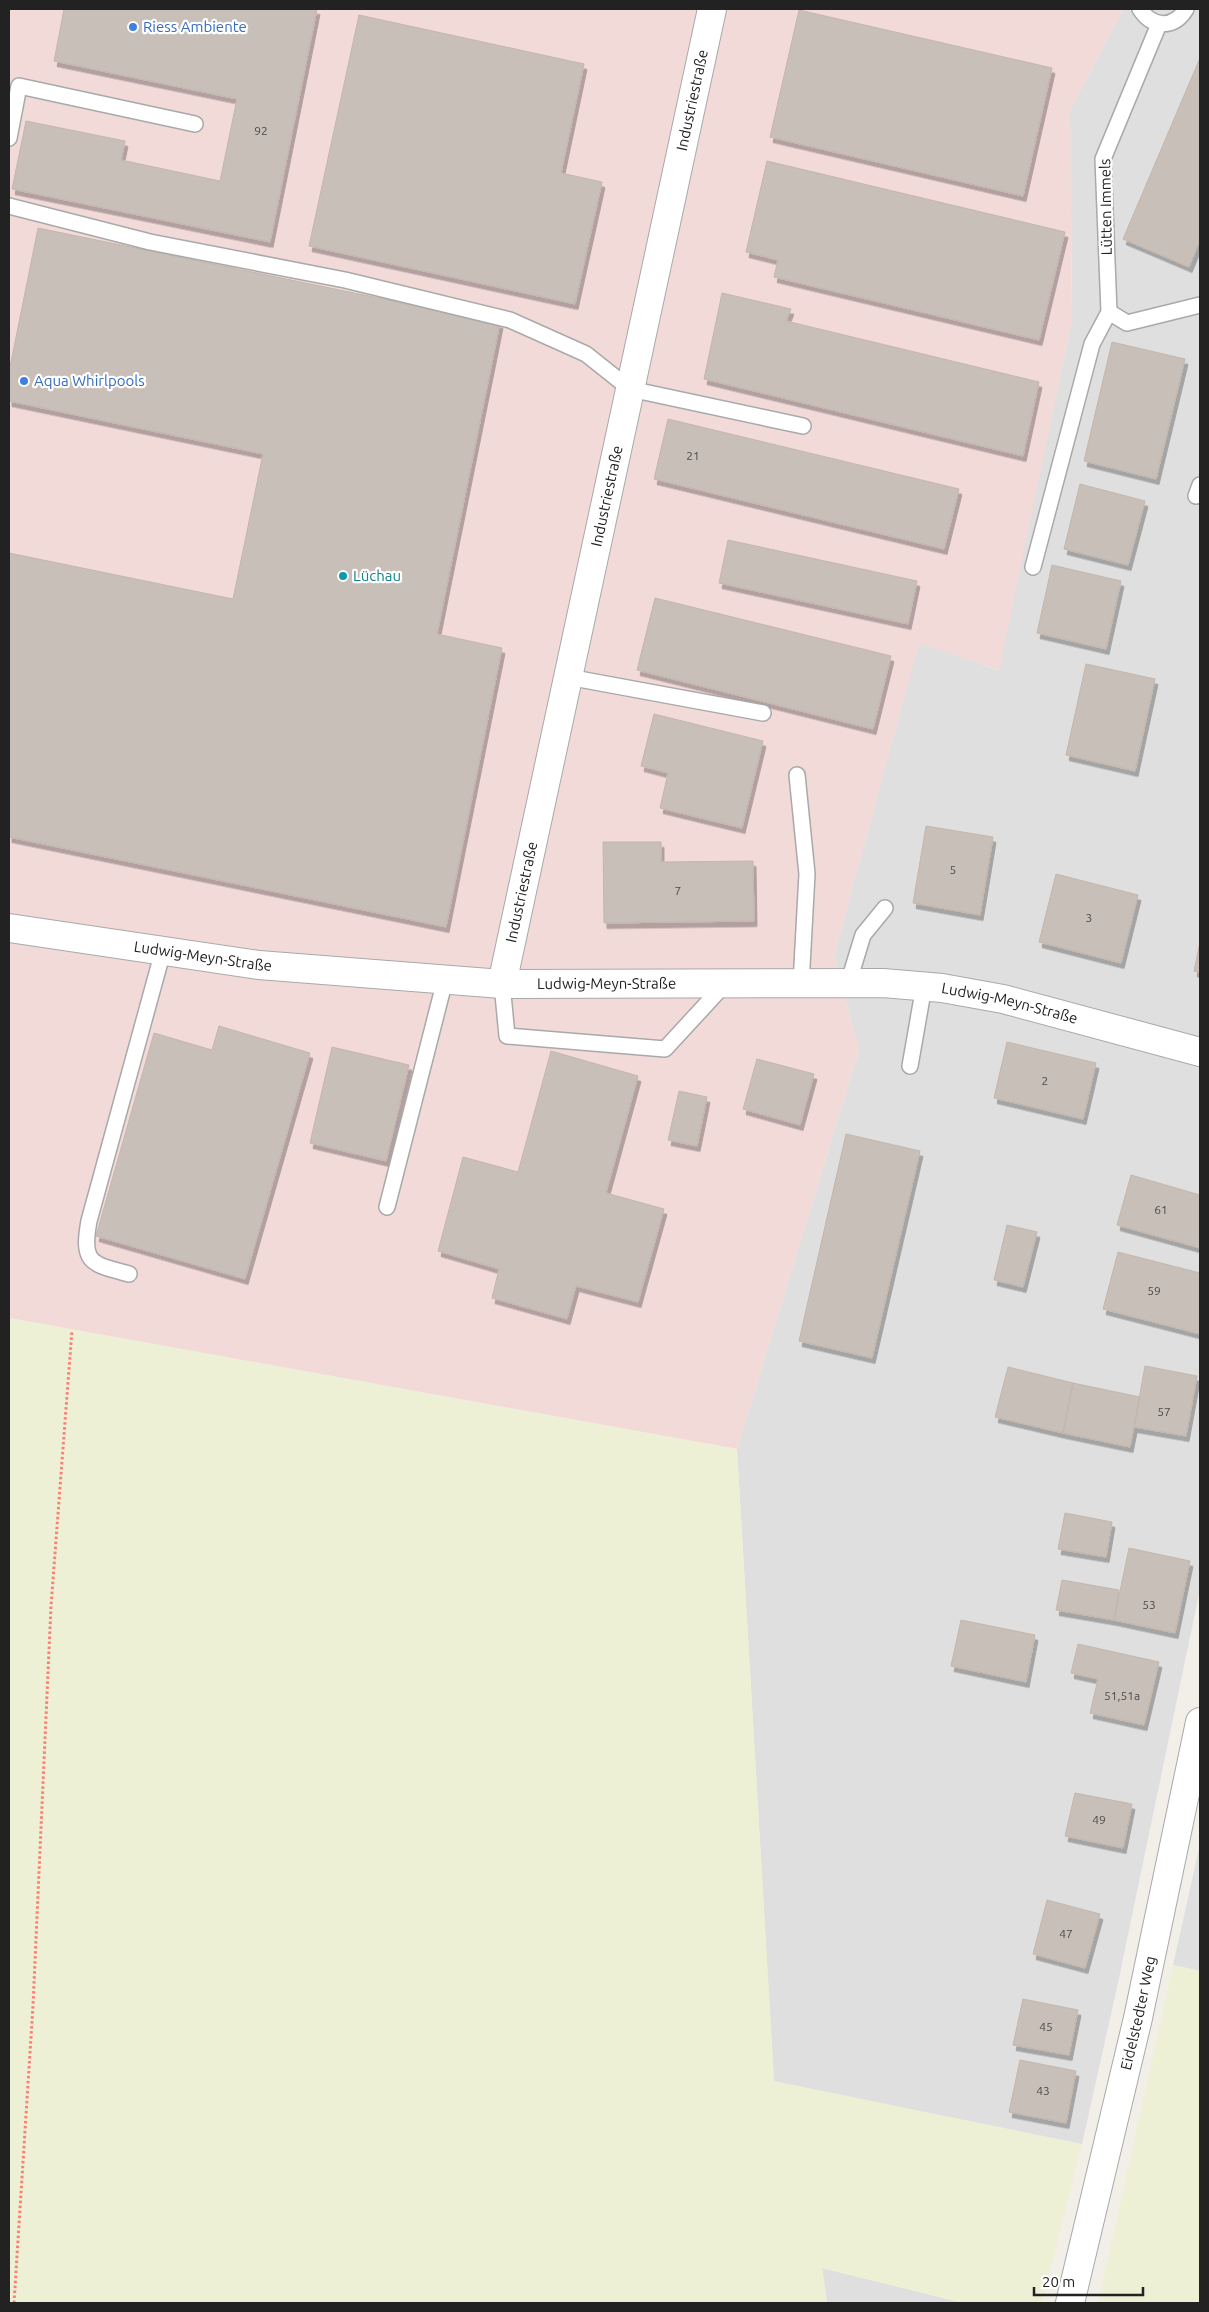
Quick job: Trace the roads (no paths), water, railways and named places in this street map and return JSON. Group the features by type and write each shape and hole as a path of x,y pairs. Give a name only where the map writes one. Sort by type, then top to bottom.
{"street":[{"name":"Industriestraße","path":"502,984 712,9"},
{"name":"Ludwig-Meyn-Straße","path":"9,928 259,965 502,984 848,984 924,986 1003,999 1200,1052"},
{"name":"Eidelstedter Weg","path":"1070,2303 1138,2018 1200,1722"}],"lane":[{"path":"1140,9 1151,21 1159,24 1175,21 1186,9"},
{"name":"Lütten Immels","path":"1109,312 1103,159 1159,24"},
{"path":"9,138 14,85 195,124"},
{"path":"9,206 150,242 345,280 510,320 586,354 630,390 804,426"},
{"path":"1033,567 1092,344 1109,312 1127,323 1200,305"},
{"path":"568,677 763,713"},
{"path":"797,776 807,874 801,984"},
{"path":"848,984 862,935 885,908"},
{"path":"129,1274 97,1266 90,1256 85,1242 89,1221 163,951"},
{"path":"387,1208 445,980"},
{"path":"502,984 507,1036 665,1049 724,985"},
{"path":"910,1066 924,986"}],"place":[{"name":"Riess Ambiente","path":"133,27"},
{"name":"Aqua Whirlpools","path":"24,381"},
{"name":"Lüchau","path":"343,576"}]}
